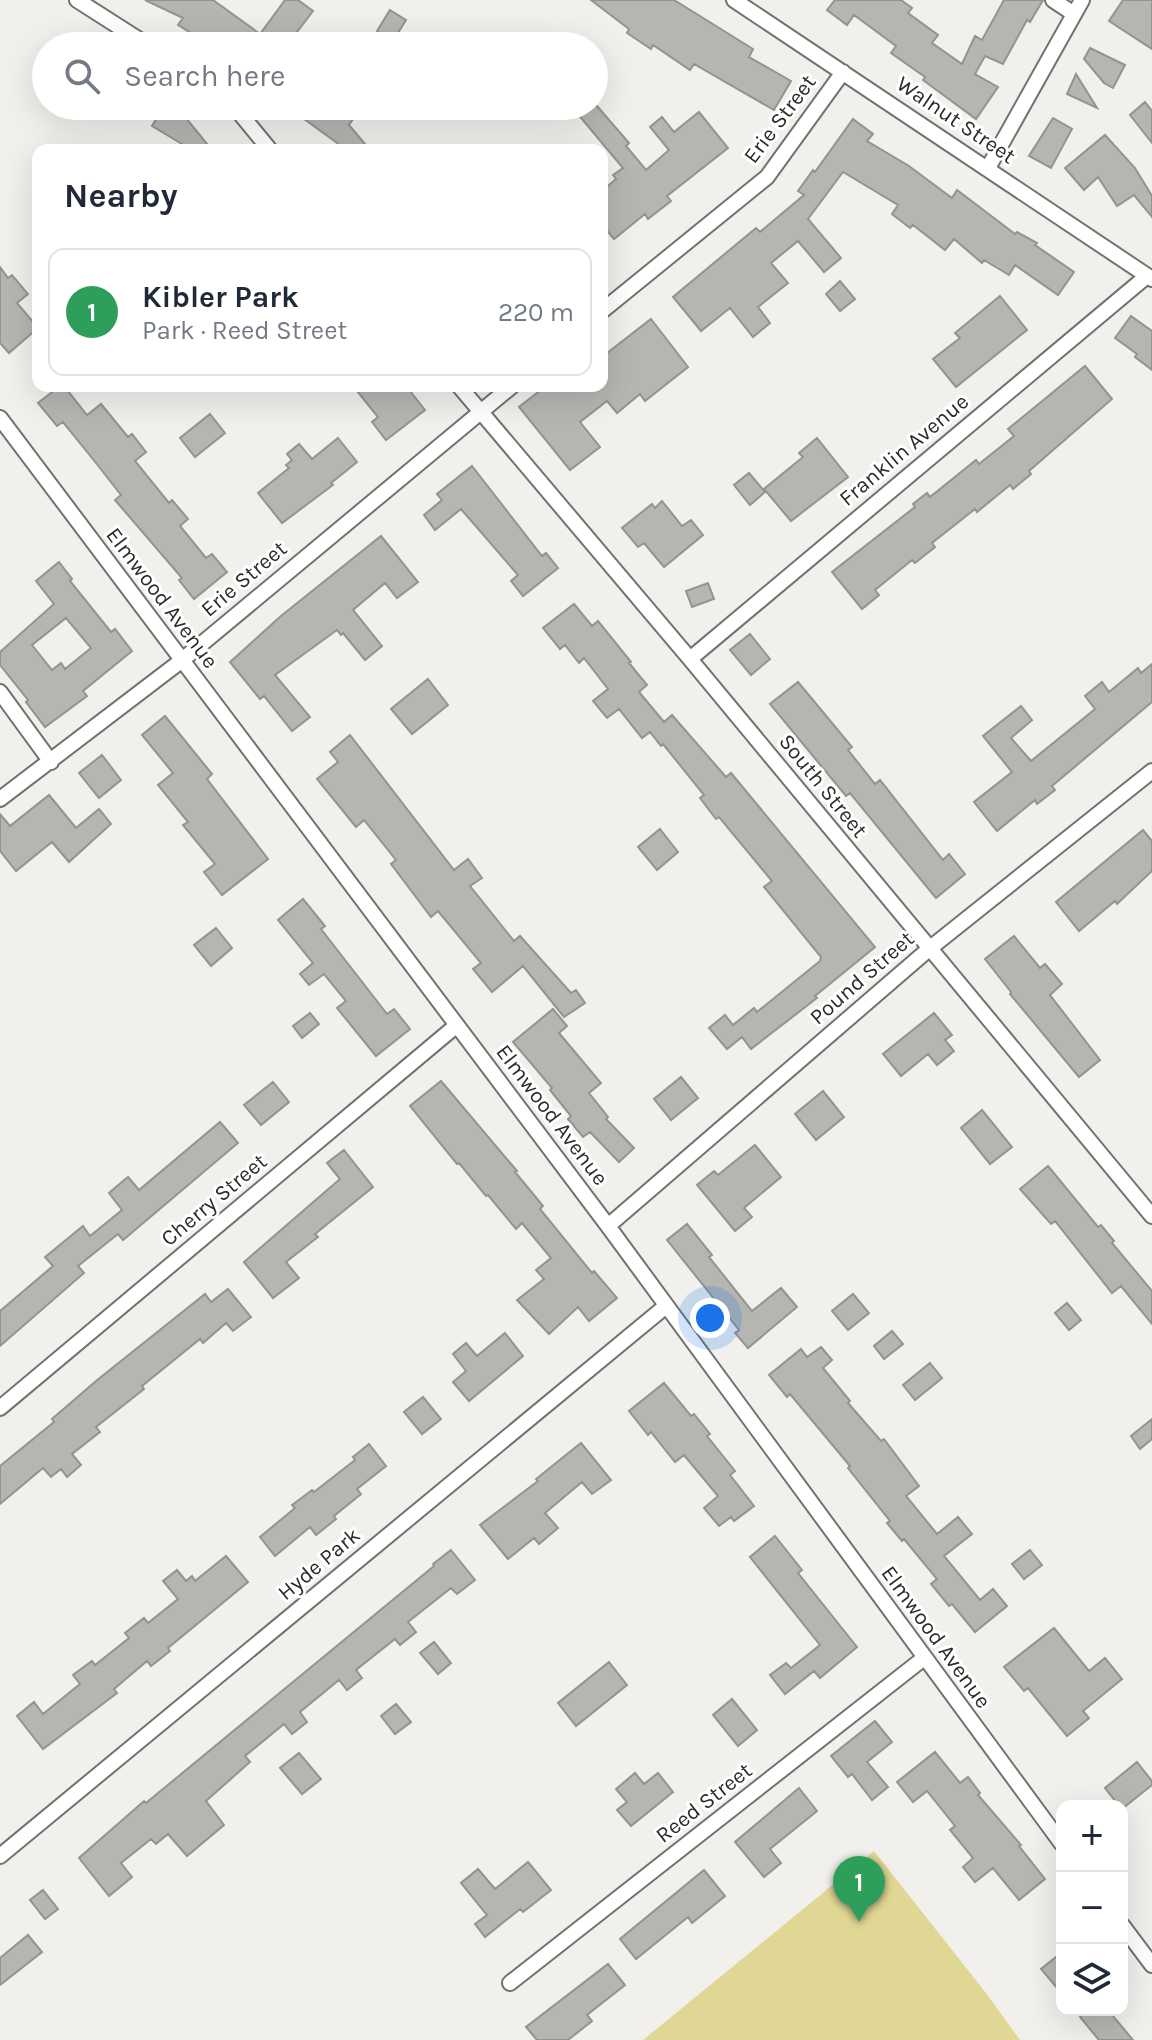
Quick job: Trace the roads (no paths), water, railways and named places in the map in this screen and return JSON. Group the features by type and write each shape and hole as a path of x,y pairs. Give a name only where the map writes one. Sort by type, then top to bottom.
{"street":[{"path":"77,0 127,32"},
{"name":"Walnut Street","path":"734,0 1149,277"},
{"path":"1053,0 1074,14"},
{"path":"988,168 1082,0"},
{"name":"Erie Street","path":"608,306 767,177 843,72"},
{"path":"245,120 265,144"},
{"name":"Franklin Avenue","path":"690,659 1149,277"},
{"name":"South Street","path":"464,392 690,659 1152,1216"},
{"name":"Erie Street","path":"0,799 181,661 505,392"},
{"name":"Elmwood Avenue","path":"0,418 608,1226 1056,1836"},
{"path":"0,692 51,762"},
{"name":"Pound Street","path":"608,1226 929,949 1152,771"},
{"name":"Cherry Street","path":"0,1408 457,1025"},
{"name":"Hyde Park","path":"0,1856 666,1306"},
{"name":"Reed Street","path":"510,1983 924,1658"},
{"path":"1128,1933 1152,1965"}],"place":[{"name":"Kibler Park","path":"859,1922"}]}
